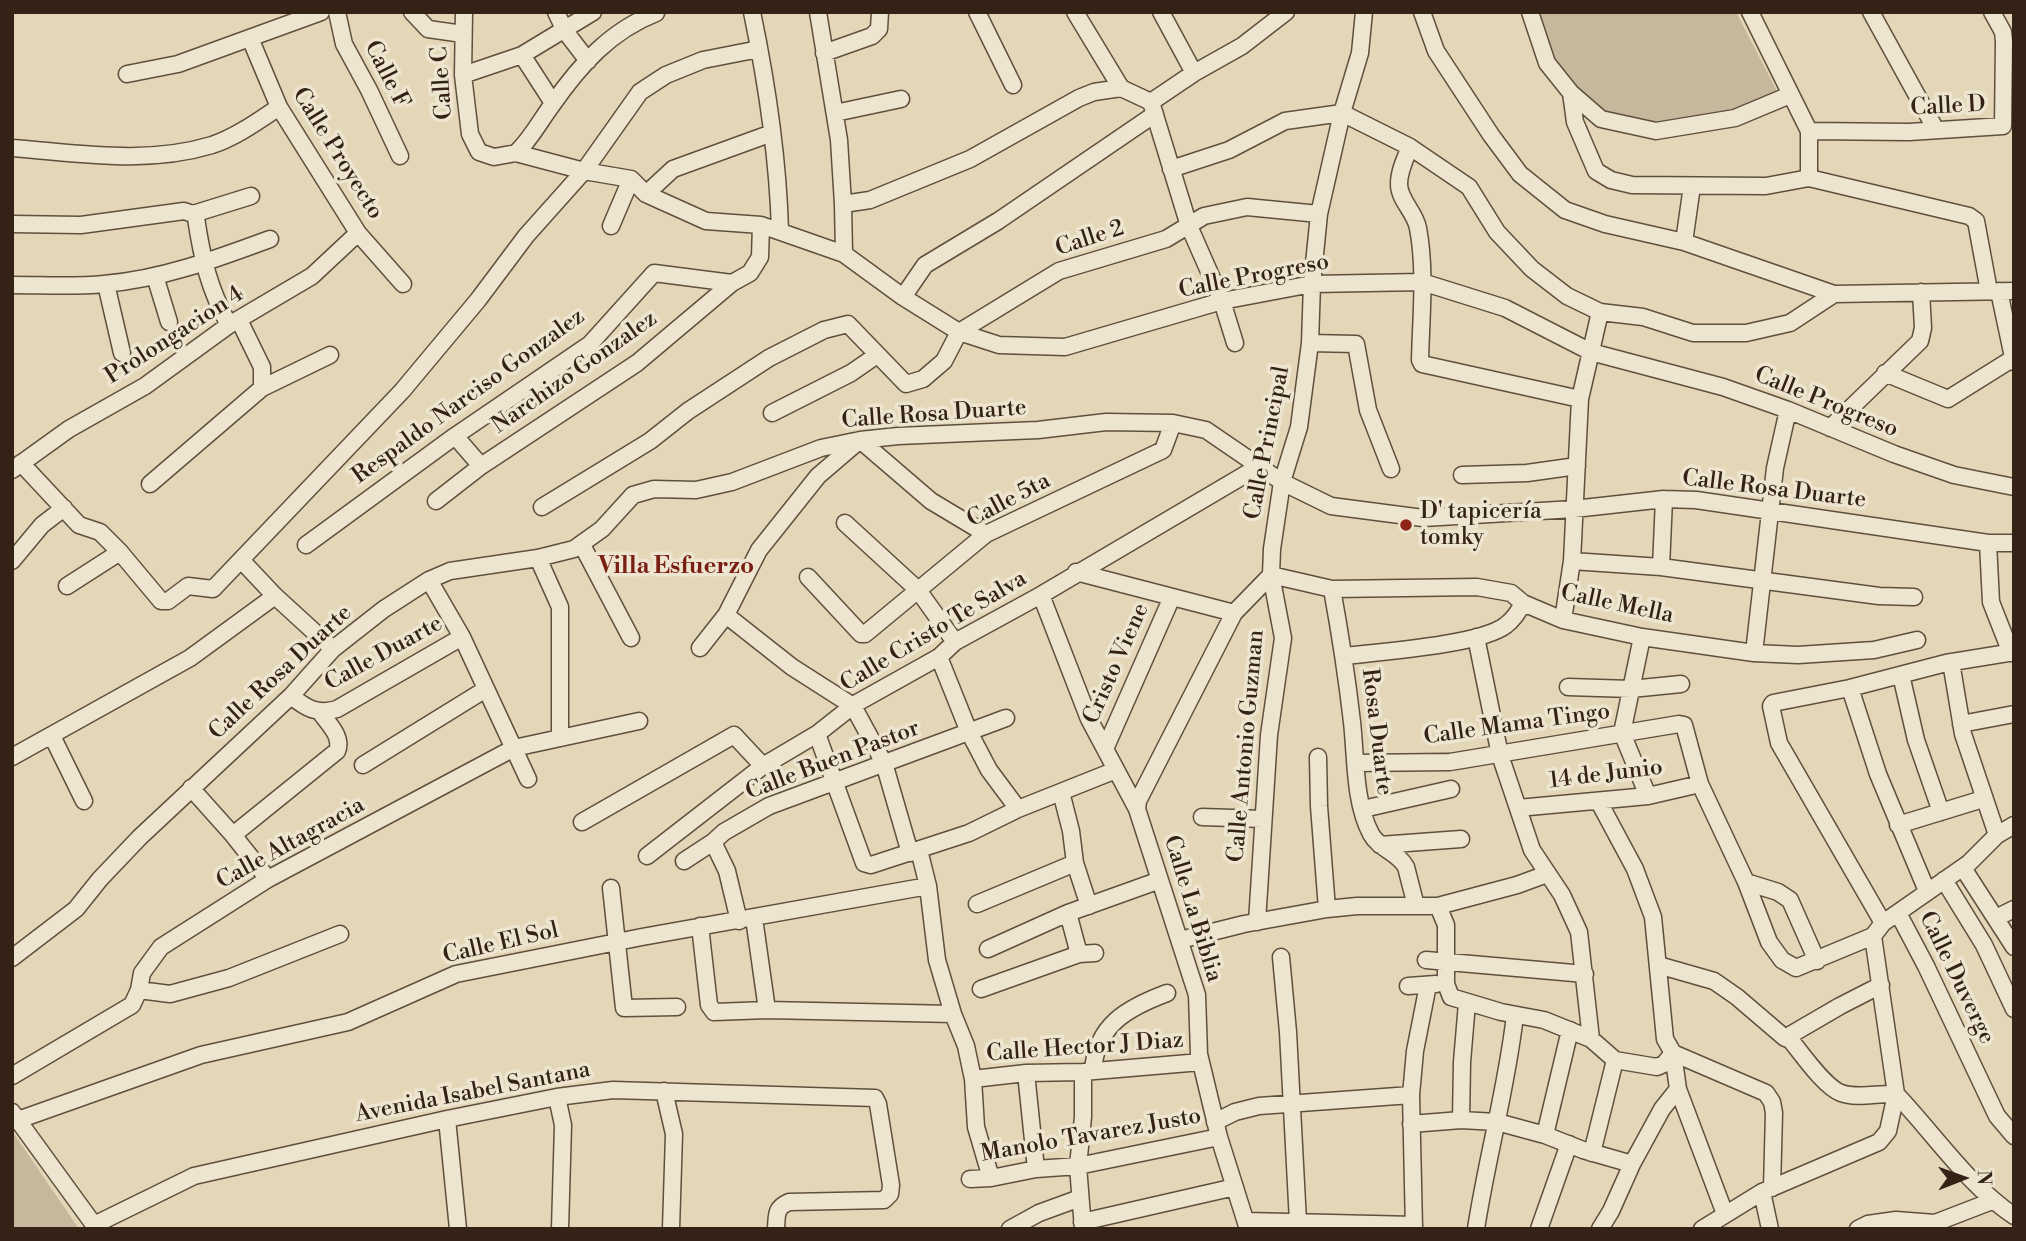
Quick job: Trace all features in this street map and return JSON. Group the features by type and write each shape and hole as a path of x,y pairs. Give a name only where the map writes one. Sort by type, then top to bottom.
{"street":[{"path":"127,74 178,64 321,12"},
{"name":"Calle F","path":"337,12 344,44 400,156"},
{"path":"412,12 428,29 463,34"},
{"name":"Calle C","path":"464,12 463,75 470,134 480,152 494,156 516,153"},
{"path":"556,12 565,31 588,61"},
{"path":"463,75 522,55 593,12"},
{"path":"752,12 772,133 779,188 780,231"},
{"path":"818,12 835,113 843,204 844,254"},
{"path":"824,53 872,36 880,29 880,12"},
{"path":"977,12 1013,85"},
{"path":"1075,12 1121,88 1153,108 1189,226 1222,301 1235,343"},
{"path":"1161,12 1194,73"},
{"name":"Calle Principal","path":"1271,575 1282,482 1299,427 1310,343 1312,284 1319,214 1342,113 1360,53 1364,12"},
{"path":"1422,12 1436,51 1491,135 1520,174 1565,210 1605,224 1684,242 1833,293 2000,291"},
{"path":"1530,12 1547,63 1571,93 1601,119 1656,131 1735,118 1790,94"},
{"path":"1750,12 1809,131 1810,178"},
{"path":"1871,12 1936,130"},
{"name":"Calle D","path":"1809,131 1936,130 2003,126 2004,41 2003,32 1992,12"},
{"path":"516,153 524,146 553,103 605,42 634,21 656,13"},
{"path":"903,297 925,265 998,221 1153,108 1194,73 1242,46 1277,15"},
{"name":"Calle Proyecto","path":"250,38 279,107 358,233 403,284"},
{"path":"17,467 64,508 79,525 100,532 161,601 164,602 188,586 213,589 402,391 478,300 526,236 584,171 640,92 666,75 703,60 759,49"},
{"path":"522,55 553,103"},
{"path":"843,204 870,200 970,159 1079,98 1094,92 1121,88"},
{"path":"1571,93 1575,122 1596,171 1611,180 1632,185 1766,186 1810,178 1969,216 1976,222 2000,291 2013,360 1948,399 1885,373"},
{"path":"835,113 901,99"},
{"path":"12,148 107,158 189,150 215,144 242,131 279,107"},
{"path":"1171,169 1229,150 1285,121 1342,113 1410,147 1469,187 1497,232 1532,269 1567,296 1600,312 1643,317 1693,333 1746,333 1790,323 1833,293"},
{"path":"646,194 673,169 772,133"},
{"path":"1410,147 1401,170 1399,192 1417,225 1422,282 1420,360 1423,364 1580,399"},
{"path":"516,153 584,171 631,179 611,226"},
{"name":"Calle Progreso","path":"631,179 646,194 706,221 761,225 844,254 903,297 959,332 999,345 1065,347 1222,301 1312,284 1422,282 1505,308 1591,352 1723,387 1954,475 2014,487"},
{"path":"1684,242 1692,186"},
{"path":"12,224 81,225 184,211 193,214 251,196"},
{"name":"Calle 2","path":"877,355 906,384 923,379 944,361 959,332 1059,271 1166,239 1205,216 1247,207 1319,214"},
{"path":"193,214 196,218 203,264 215,299 234,322 262,367 262,388"},
{"name":"Narchizo Gonzalez","path":"455,436 481,466 637,363 732,283 750,273 760,257 761,225"},
{"name":"Prolongacion 4","path":"17,467 69,429 145,386 234,322 312,276 358,233"},
{"path":"12,285 106,284 155,276 203,264 270,239"},
{"name":"Respaldo Narciso Gonzalez","path":"306,545 455,436 590,344 654,273 732,283"},
{"path":"155,276 169,322"},
{"path":"106,284 122,353"},
{"path":"1830,428 1920,341 1923,328 1921,292"},
{"path":"1563,620 1572,561 1580,399 1600,312"},
{"path":"542,507 650,441 688,411 769,358 824,330 848,324 877,355 851,373 772,413"},
{"path":"1310,343 1356,344 1368,411 1391,469"},
{"path":"150,484 262,388 330,355"},
{"path":"1754,653 1775,468 1788,410"},
{"name":"Calle Rosa Duarte","path":"12,958 76,909 116,862 291,696 333,649 384,609 429,580 450,571 538,558 582,545 602,529 633,495 654,489 696,490 732,482 821,448 898,436 1038,430 1106,422 1173,423 1206,430 1282,482 1331,506 1423,518 1574,509 1664,499 1696,500 1988,543 2014,543"},
{"name":"Calle 5ta","path":"808,577 861,634 865,634 986,534 1163,450 1173,423"},
{"path":"700,648 726,615 758,550 818,476 860,440 931,502 986,534"},
{"path":"436,501 481,466"},
{"path":"1462,475 1527,473 1577,466"},
{"name":"Calle Cristo Te Salva","path":"647,856 763,766 817,734 853,706 939,657 955,642 1041,595 1258,467"},
{"path":"1661,567 1664,499"},
{"path":"12,561 42,525 64,508"},
{"path":"845,523 918,590 955,642"},
{"path":"1702,1229 1767,1190 1879,1142 1888,1131 1896,1094 1881,985 1878,930 1779,743 1771,711 1773,703 1850,688 1951,662 2012,653 1991,602 1988,543"},
{"path":"582,545 631,638"},
{"path":"67,586 120,552"},
{"path":"538,558 560,607 560,737"},
{"path":"242,561 275,596 333,649"},
{"path":"1572,561 1661,567 1879,596 1914,597"},
{"path":"1076,572 1234,613"},
{"path":"1137,810 1138,801 1234,613 1271,575"},
{"name":"Calle Mella","path":"1271,575 1332,589 1477,587 1511,593 1523,603 1563,620 1642,637 1754,653 1798,655 1874,650 1917,640"},
{"name":"Calle Antonio Guzman","path":"1256,922 1269,735 1283,638 1271,575"},
{"path":"429,580 462,636 528,779"},
{"name":"Rosa Duarte","path":"1332,589 1344,656 1359,796 1371,834 1380,845 1402,861 1416,906"},
{"name":"Calle La Biblia","path":"1041,595 1089,719 1137,810 1160,880 1197,995 1201,1062 1217,1129 1247,1225"},
{"path":"12,757 190,658 275,596"},
{"name":"Cristo Viene","path":"1105,749 1172,597"},
{"path":"1344,656 1476,637 1504,626 1516,615 1523,603"},
{"path":"726,615 792,667 853,706 884,763 928,886 937,960 966,1046 973,1079 976,1127 991,1178"},
{"name":"Calle Duarte","path":"291,696 311,710 320,712 337,709 462,636"},
{"path":"1476,637 1500,755 1532,850 1573,914 1579,932 1591,1039"},
{"path":"1642,637 1622,733 1648,796"},
{"path":"939,657 969,732 989,770 1017,809"},
{"path":"1951,662 1961,724 1983,799 1997,835"},
{"path":"1901,675 1916,740 1941,812"},
{"path":"1567,687 1631,689 1681,684"},
{"path":"1850,688 1898,825 1927,891"},
{"path":"363,765 486,689"},
{"path":"233,835 337,751 340,745 338,738 320,712"},
{"path":"1961,724 2014,715"},
{"name":"Calle Buen Pastor","path":"684,861 724,832 769,806 1006,718"},
{"name":"Calle Altagracia","path":"12,1076 132,1005 139,990 142,973 160,947 268,879 514,748 639,721"},
{"name":"Calle Mama Tingo","path":"1356,763 1450,762 1684,725 1700,784"},
{"path":"817,734 836,780 864,863 871,865 969,833 1017,809 1116,770"},
{"path":"582,822 734,735 763,766"},
{"path":"52,736 84,801"},
{"path":"1318,757 1327,909"},
{"path":"1700,784 1746,882 1769,942 1782,960 1796,968 1817,961 1878,930 1927,891 1963,868 1997,835 2014,825"},
{"name":"14 de Junio","path":"1518,808 1648,796 1700,784"},
{"path":"191,788 268,879"},
{"path":"1363,809 1451,789"},
{"path":"1061,792 1071,831 1075,863 1089,906"},
{"path":"1898,825 1983,799"},
{"path":"1599,802 1636,869 1653,917 1665,1039 1673,1053 1678,1089 1725,1214"},
{"path":"1202,817 1263,818"},
{"path":"1380,845 1461,839"},
{"path":"713,842 746,920 767,1010"},
{"path":"977,904 1075,863"},
{"path":"1963,868 2014,947"},
{"path":"1180,943 1184,939 1256,922 1327,909 1438,906 1517,885 1547,874"},
{"path":"988,949 1068,914 1160,880"},
{"path":"1944,880 1984,945 2014,1009"},
{"path":"1746,882 1778,892 1790,900 1817,961"},
{"name":"Calle El Sol","path":"15,1116 201,1055 348,1022 456,974 700,926 746,920 801,907 928,886"},
{"path":"611,888 624,1008 677,1007"},
{"path":"1438,906 1446,925 1446,984 1451,997 1544,1020 1591,1039 1615,1060 1657,1067 1664,1064 1673,1053"},
{"path":"1996,918 2014,909"},
{"name":"Calle Duverge","path":"1898,913 1997,1116 2014,1136"},
{"path":"981,989 1087,953 1068,914"},
{"path":"700,926 709,1005 714,1012 767,1010 953,1014"},
{"path":"139,990 170,994 229,978 340,934"},
{"path":"1281,957 1298,1222"},
{"path":"1426,960 1585,974"},
{"path":"1658,965 1714,981 1737,997 1782,1037 1788,1037 1881,985"},
{"path":"1408,986 1446,984"},
{"path":"1247,1225 1298,1222 1414,1227 1411,1094 1415,1051 1428,985"},
{"path":"1167,993 1141,1003 1107,1027 1094,1053 1088,1072 1078,1166 1083,1225 1235,1186"},
{"path":"1461,1120 1467,1003"},
{"path":"1476,1229 1510,1061 1515,1014"},
{"path":"1545,1135 1570,1030"},
{"path":"1788,1037 1830,1086 1840,1093 1896,1094 1958,1166 1992,1201 2014,1216"},
{"path":"1673,1053 1766,1093 1772,1102 1774,1112 1767,1190 1770,1229"},
{"path":"1592,1153 1615,1060"},
{"name":"Calle Hector J Diaz","path":"973,1079 1201,1062"},
{"path":"1026,1073 1036,1169"},
{"path":"1600,1229 1662,1109 1678,1089"},
{"name":"Avenida Isabel Santana","path":"95,1227 194,1176 557,1097 613,1090 875,1098 889,1171 890,1194 884,1200 789,1202 781,1205 777,1211 776,1229"},
{"path":"664,1091 674,1134 671,1229"},
{"name":"Manolo Tavarez Justo","path":"971,1179 1078,1166 1217,1129 1235,1112 1259,1106 1411,1094"},
{"path":"557,1097 563,1125 560,1229"},
{"path":"15,1116 95,1227"},
{"path":"447,1119 458,1229"},
{"path":"1412,1124 1461,1120 1497,1122 1632,1164"},
{"path":"1539,1229 1569,1144"},
{"path":"1019,1226 1080,1198"},
{"path":"1858,1229 1868,1224 1896,1220 1936,1226 1992,1201"}],"shaded area":[{"path":"1536,12 1736,12 1779,95 1731,112 1659,125 1603,112 1555,69"},
{"path":"12,1131 79,1229 12,1229"}],"place":[{"name":"D' tapicería tomky","path":"1406,525"}],"district":[{"name":"Villa Esfuerzo","path":"676,567"}]}
